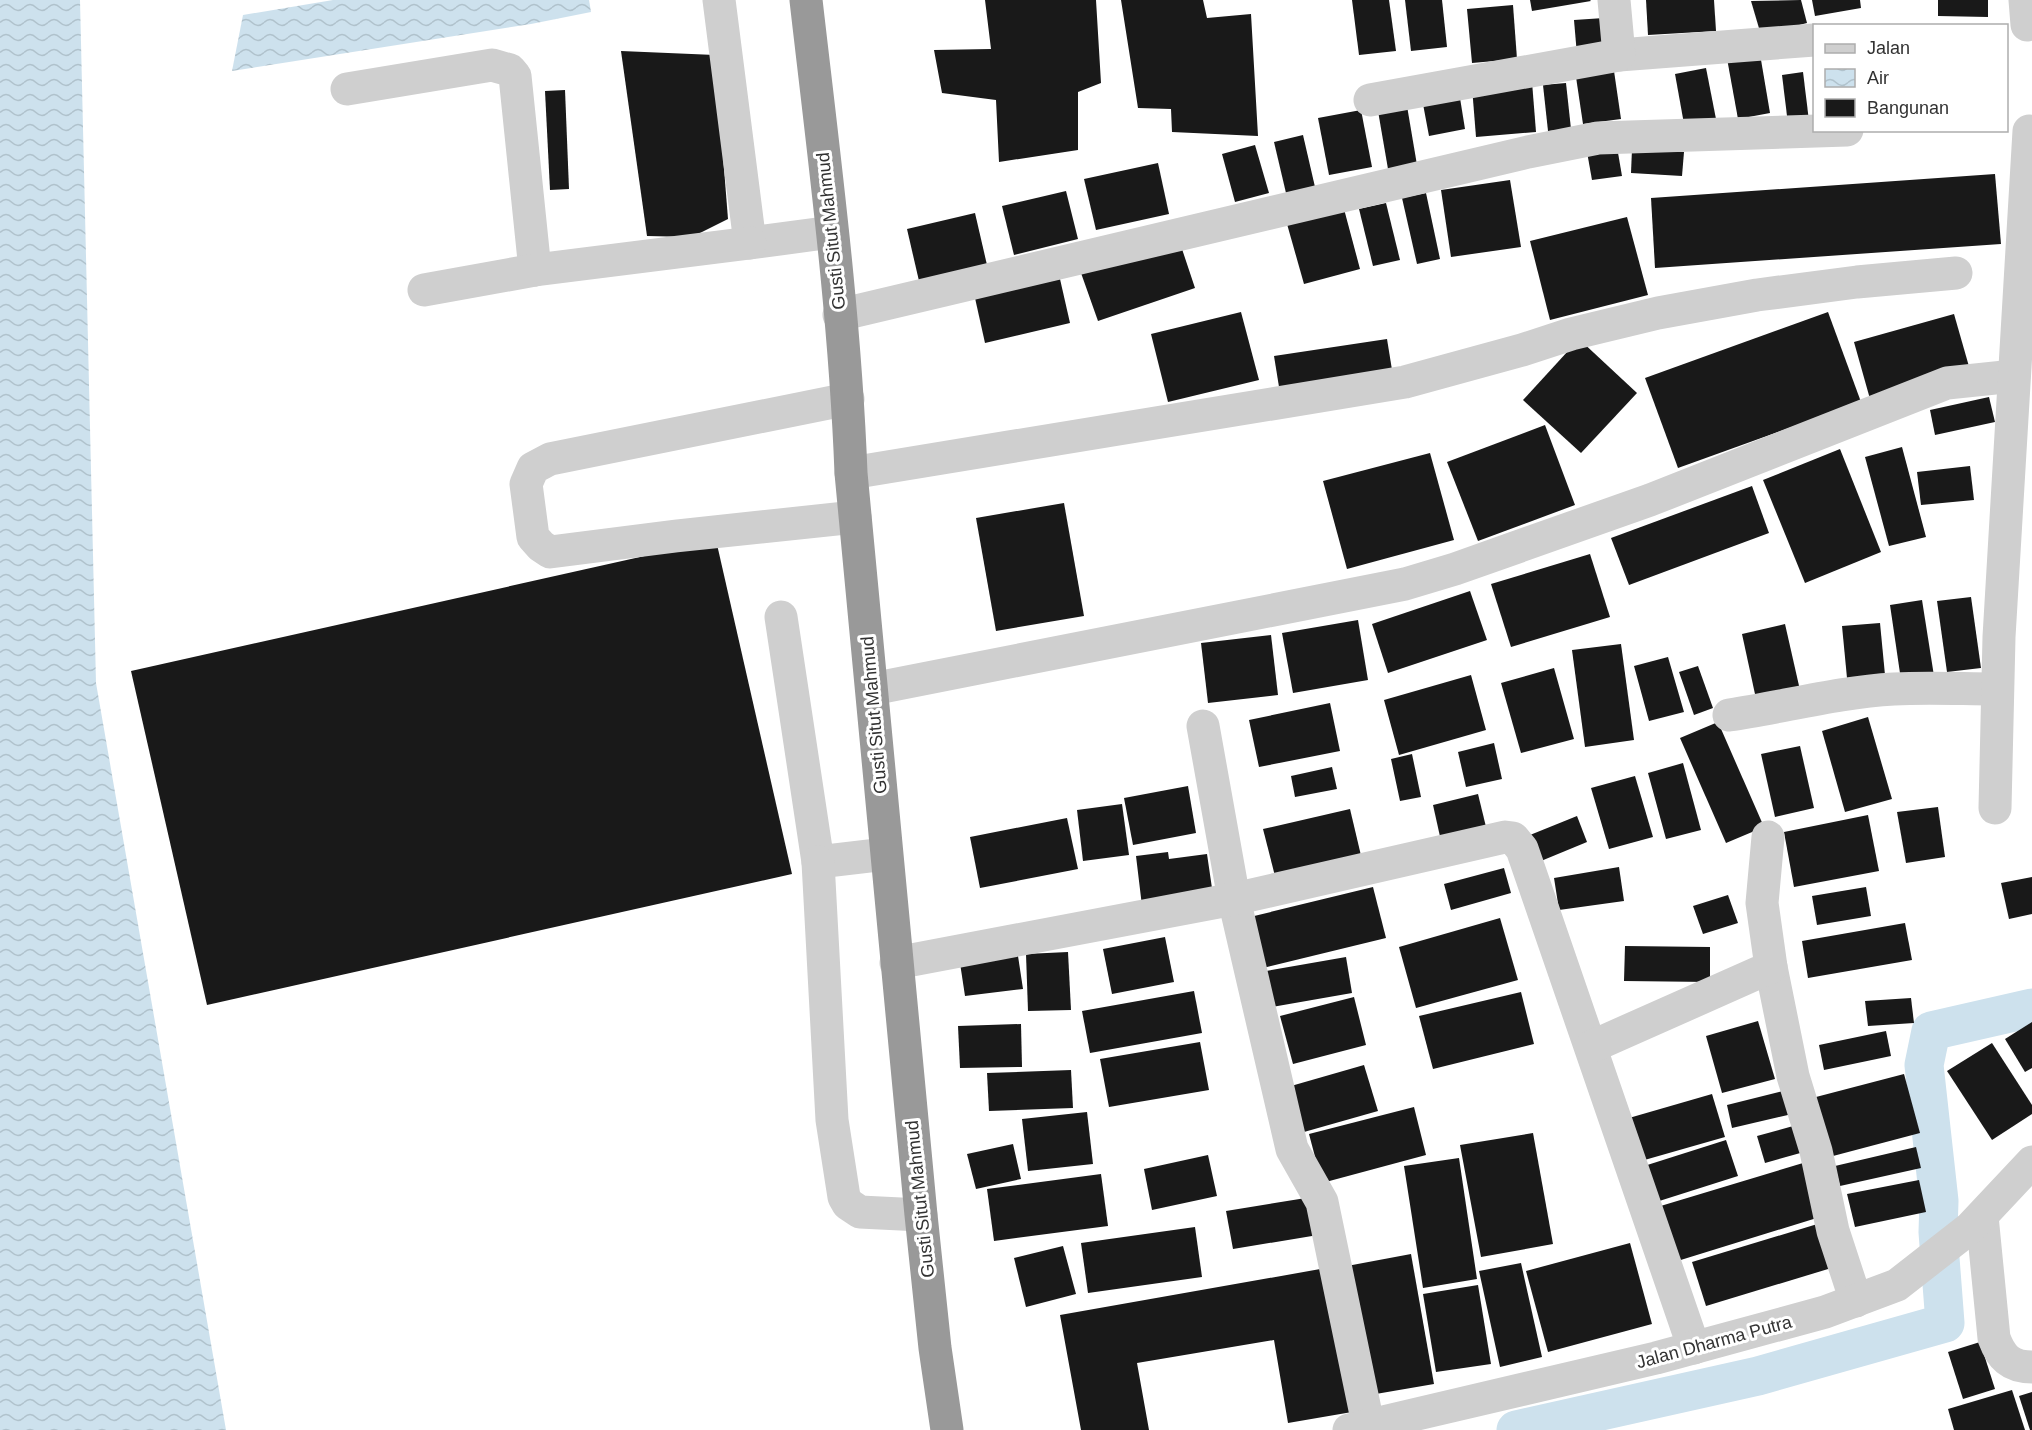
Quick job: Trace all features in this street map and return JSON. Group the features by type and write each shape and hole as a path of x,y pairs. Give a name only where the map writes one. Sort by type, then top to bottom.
{"highway":[{"name":"Gusti Situt Mahmud","path":"806,0 848,399 851,473 896,963 935,1348 947,1430"}],"street":[{"path":"719,0 750,243"},
{"path":"1614,0 1619,55"},
{"path":"1370,100 1619,55 1813,40"},
{"path":"347,88 492,65 510,70 515,76 535,270"},
{"path":"839,315 1528,152 1598,138 1813,131"},
{"path":"1995,808 1996,690 2014,376 2022,131"},
{"path":"424,290 535,270 832,232"},
{"path":"851,473 1405,382 1571,334 1658,313 1746,297 1857,282 1956,273"},
{"path":"872,689 1405,584 1455,569 1650,500 1947,383 2014,376"},
{"path":"848,399 550,459 533,468 526,484 533,537 550,552 855,517"},
{"path":"781,617 818,862 832,1120 844,1197 848,1204 860,1212 921,1215"},
{"path":"1729,714 1780,707 1832,696 1895,689 1996,690"},
{"path":"1203,726 1234,899 1292,1149 1322,1202 1358,1427"},
{"path":"896,963 1234,899 1505,837 1513,838 1522,849 1694,1348"},
{"path":"1768,837 1762,903 1772,967 1793,1076 1816,1151 1833,1231 1856,1301"},
{"path":"818,862 886,854"},
{"path":"1591,1047 1772,967"},
{"name":"Jalan Dharma Putra","path":"1358,1427 1694,1348 1825,1312 1897,1285 1976,1222 2032,1162"},
{"path":"1976,1222 1994,1338 2000,1354 2009,1361 2032,1367"}],"water":[{"path":"0,0 80,0 96,683 226,1430 0,1430"},
{"path":"333,0 589,0 591,12 531,24 232,71 243,15"}],"building":[{"path":"985,0 1096,0 1101,83 1078,92 1078,150 999,162 996,100 942,93 934,50 991,49"},
{"path":"1121,0 1203,0 1207,18 1251,14 1258,136 1172,132 1171,109 1138,108"},
{"path":"1352,0 1389,0 1396,51 1359,55"},
{"path":"1405,0 1442,0 1447,47 1411,51"},
{"path":"1530,0 1590,0 1591,1 1532,11"},
{"path":"1646,0 1714,0 1716,31 1648,35"},
{"path":"1801,0 1807,23 1761,35 1751,1"},
{"path":"1812,0 1860,0 1861,8 1815,16"},
{"path":"1938,0 1988,0 1988,17 1938,16"},
{"path":"1513,5 1517,59 1472,63 1467,9"},
{"path":"1604,18 1607,54 1577,55 1574,20"},
{"path":"1759,48 1770,113 1738,119 1726,53"},
{"path":"621,51 715,55 728,219 692,237 647,236"},
{"path":"1706,68 1716,119 1684,124 1675,74"},
{"path":"1614,71 1621,119 1583,124 1576,77"},
{"path":"1803,72 1809,121 1788,124 1782,75"},
{"path":"1532,82 1536,132 1476,137 1472,87"},
{"path":"1566,83 1571,129 1548,131 1543,85"},
{"path":"565,90 569,189 550,190 545,91"},
{"path":"1460,98 1465,129 1429,136 1423,104"},
{"path":"1407,106 1417,165 1388,169 1378,111"},
{"path":"1361,110 1372,167 1329,175 1318,118"},
{"path":"1303,135 1315,187 1286,193 1274,142"},
{"path":"1255,145 1269,193 1235,202 1222,154"},
{"path":"1617,147 1622,176 1592,180 1587,152"},
{"path":"1632,149 1684,152 1682,176 1631,173"},
{"path":"1158,163 1169,214 1096,230 1084,179"},
{"path":"1995,174 2001,244 1655,268 1651,198"},
{"path":"1510,180 1521,247 1451,257 1441,190"},
{"path":"1066,191 1078,239 1014,255 1002,206"},
{"path":"1426,193 1440,259 1417,264 1402,198"},
{"path":"1386,203 1400,260 1373,266 1359,209"},
{"path":"1344,209 1360,269 1304,284 1287,224"},
{"path":"975,213 987,265 919,281 907,229"},
{"path":"1627,217 1648,295 1550,320 1530,241"},
{"path":"1179,240 1195,288 1098,321 1081,273"},
{"path":"1060,279 1070,323 985,343 975,298"},
{"path":"1241,312 1259,380 1168,402 1151,334"},
{"path":"1828,312 1861,402 1678,468 1645,378"},
{"path":"1954,314 1970,370 1870,399 1854,342"},
{"path":"1387,339 1393,376 1280,393 1274,356"},
{"path":"1579,339 1637,393 1581,453 1523,400"},
{"path":"1989,397 1995,422 1935,435 1930,410"},
{"path":"1545,425 1575,505 1478,541 1447,462"},
{"path":"1902,447 1926,537 1889,546 1865,457"},
{"path":"1840,449 1881,552 1805,583 1763,480"},
{"path":"1430,453 1454,540 1347,569 1323,481"},
{"path":"1970,466 1974,500 1921,505 1917,472"},
{"path":"1752,486 1769,533 1629,585 1611,538"},
{"path":"1064,503 1084,616 996,631 976,518"},
{"path":"716,540 792,874 207,1005 131,671"},
{"path":"1590,554 1610,617 1511,647 1491,584"},
{"path":"1470,591 1487,640 1388,673 1372,624"},
{"path":"1971,597 1981,668 1947,672 1937,601"},
{"path":"1922,600 1934,676 1901,680 1890,605"},
{"path":"1358,620 1368,680 1293,693 1282,633"},
{"path":"1880,623 1885,675 1847,678 1842,626"},
{"path":"1785,624 1802,699 1758,708 1742,634"},
{"path":"1271,635 1278,695 1208,703 1201,643"},
{"path":"1621,644 1634,740 1585,747 1572,650"},
{"path":"1668,657 1684,712 1649,721 1634,666"},
{"path":"1698,666 1713,708 1694,715 1679,672"},
{"path":"1554,668 1574,739 1521,753 1501,683"},
{"path":"1471,675 1486,730 1399,755 1384,700"},
{"path":"1330,703 1340,751 1259,767 1249,720"},
{"path":"1868,717 1892,799 1845,812 1822,731"},
{"path":"1718,722 1764,827 1726,843 1680,738"},
{"path":"1494,743 1502,779 1466,787 1458,752"},
{"path":"1800,746 1814,808 1775,817 1761,754"},
{"path":"1412,754 1421,797 1400,801 1391,759"},
{"path":"1683,763 1701,830 1666,839 1648,773"},
{"path":"1332,767 1337,789 1295,797 1291,776"},
{"path":"1635,776 1653,837 1609,849 1591,788"},
{"path":"1188,786 1196,833 1133,845 1124,798"},
{"path":"1478,794 1487,831 1441,841 1433,805"},
{"path":"1122,804 1129,855 1083,861 1077,810"},
{"path":"1938,807 1945,857 1906,863 1897,812"},
{"path":"1350,809 1363,864 1277,884 1263,829"},
{"path":"1868,815 1879,871 1794,887 1784,832"},
{"path":"1577,816 1587,842 1541,861 1530,835"},
{"path":"1067,818 1078,869 980,888 970,837"},
{"path":"1168,852 1169,859 1207,854 1213,895 1142,906 1136,856"},
{"path":"1619,867 1624,901 1559,910 1554,878"},
{"path":"1504,868 1511,893 1451,910 1444,884"},
{"path":"2032,877 2032,914 2009,919 2001,883"},
{"path":"1373,887 1386,938 1263,968 1250,917"},
{"path":"1866,887 1871,916 1817,925 1812,896"},
{"path":"1728,895 1738,923 1703,934 1693,906"},
{"path":"1500,918 1518,980 1416,1008 1399,947"},
{"path":"1905,923 1912,960 1808,978 1802,941"},
{"path":"1165,937 1174,982 1112,994 1103,949"},
{"path":"1625,946 1710,947 1710,982 1624,981"},
{"path":"1068,952 1071,1010 1028,1011 1026,954"},
{"path":"1018,956 1023,989 965,996 960,963"},
{"path":"1346,957 1352,993 1272,1007 1266,971"},
{"path":"1194,991 1202,1033 1090,1053 1082,1011"},
{"path":"1521,992 1534,1044 1433,1069 1419,1016"},
{"path":"1354,997 1366,1045 1293,1064 1280,1016"},
{"path":"1911,998 1914,1023 1868,1026 1865,1001"},
{"path":"1758,1021 1775,1079 1722,1093 1706,1036"},
{"path":"2032,1022 2032,1068 2025,1072 2005,1039"},
{"path":"1021,1024 1022,1067 960,1068 958,1026"},
{"path":"1886,1031 1891,1056 1824,1070 1819,1045"},
{"path":"1200,1042 1209,1090 1109,1107 1100,1059"},
{"path":"1992,1043 2032,1105 2032,1114 1992,1140 1947,1071"},
{"path":"1364,1065 1378,1111 1304,1132 1291,1086"},
{"path":"1071,1070 1073,1108 989,1111 987,1073"},
{"path":"1904,1074 1920,1133 1833,1156 1816,1097"},
{"path":"1795,1088 1801,1112 1732,1128 1727,1105"},
{"path":"1712,1094 1725,1137 1641,1161 1629,1118"},
{"path":"1414,1107 1426,1155 1322,1183 1309,1134"},
{"path":"1087,1112 1093,1164 1028,1171 1022,1119"},
{"path":"1804,1123 1811,1150 1765,1163 1757,1136"},
{"path":"1533,1133 1553,1244 1481,1257 1460,1145"},
{"path":"1726,1140 1738,1176 1653,1203 1641,1167"},
{"path":"1013,1144 1021,1179 976,1189 967,1154"},
{"path":"1916,1147 1921,1168 1840,1186 1835,1166"},
{"path":"1208,1155 1217,1196 1152,1210 1144,1169"},
{"path":"1459,1158 1477,1279 1423,1288 1404,1166"},
{"path":"1803,1163 1820,1217 1671,1263 1654,1208"},
{"path":"1101,1174 1108,1226 994,1241 987,1189"},
{"path":"1919,1180 1926,1212 1855,1227 1847,1194"},
{"path":"1312,1197 1318,1235 1233,1249 1226,1211"},
{"path":"1824,1222 1838,1266 1706,1306 1692,1262"},
{"path":"1195,1227 1202,1277 1088,1293 1081,1243"},
{"path":"1630,1243 1652,1324 1548,1352 1526,1271"},
{"path":"1063,1246 1076,1294 1026,1307 1014,1258"},
{"path":"1411,1254 1434,1384 1370,1395 1347,1266"},
{"path":"1521,1263 1542,1357 1500,1367 1479,1271"},
{"path":"1326,1268 1352,1412 1288,1423 1274,1340 1137,1363 1149,1430 1081,1430 1060,1315"},
{"path":"1478,1285 1491,1364 1436,1372 1423,1294"},
{"path":"1980,1342 1995,1389 1963,1399 1948,1352"},
{"path":"2012,1390 2025,1430 1954,1430 1948,1409"},
{"path":"2032,1392 2032,1430 2030,1430 2019,1396"}],"waterway":[{"path":"1516,1430 1758,1376 1945,1323 1938,1232 1939,1201 1924,1065 1931,1031 2032,1008"}]}
